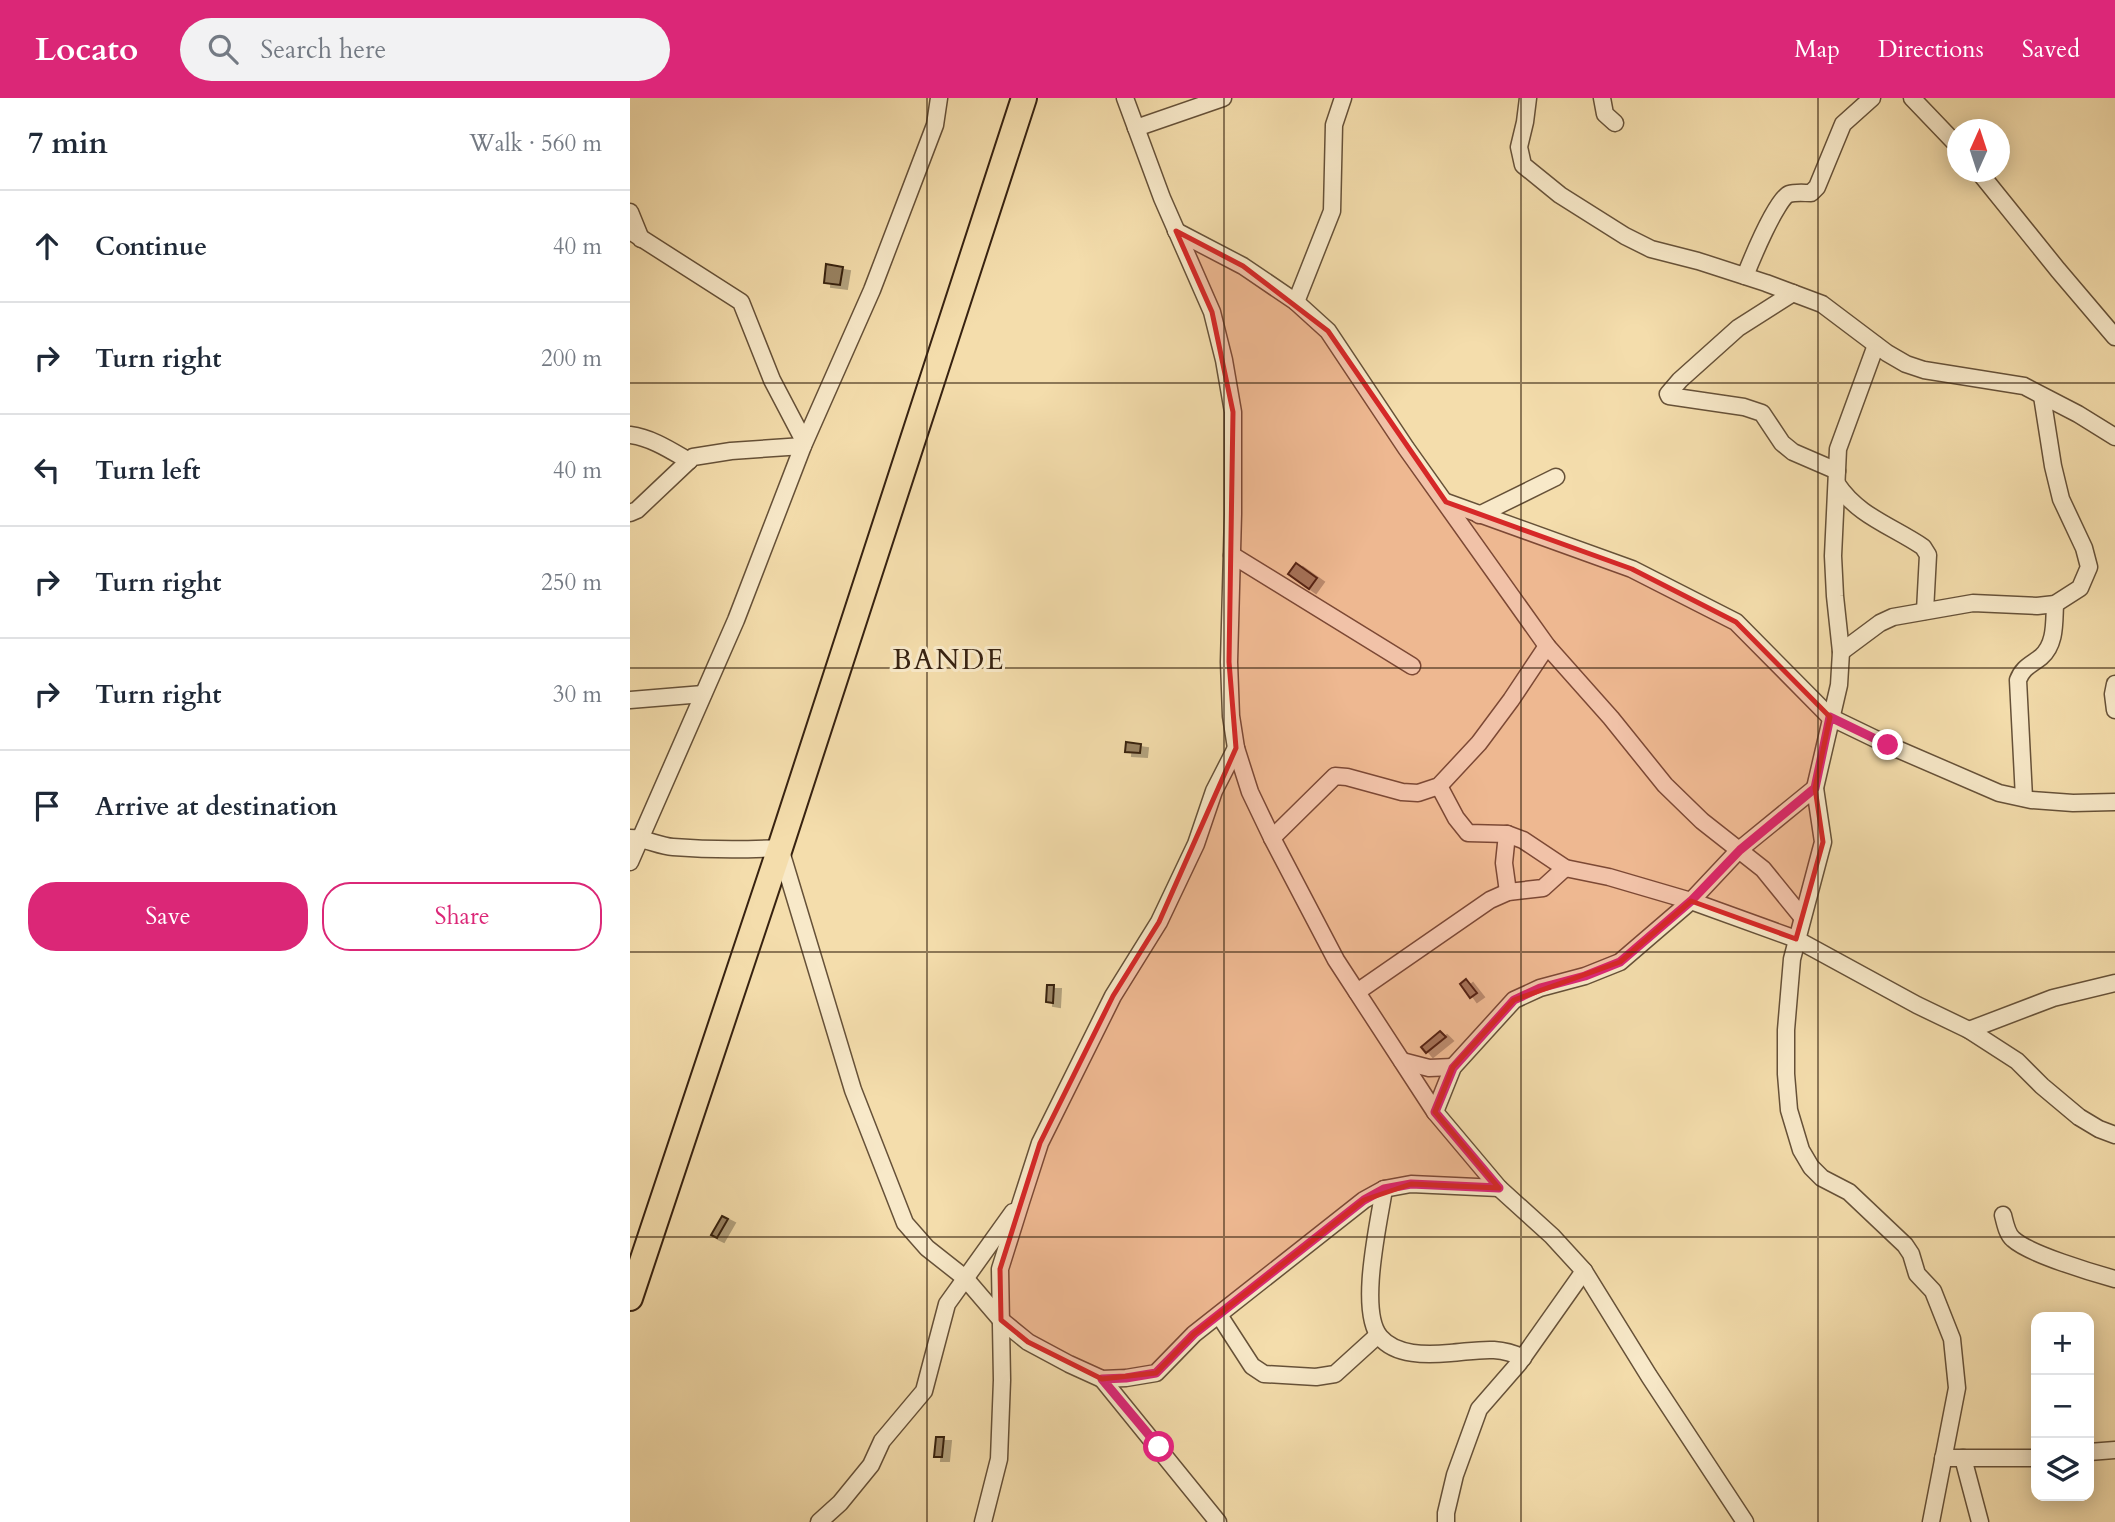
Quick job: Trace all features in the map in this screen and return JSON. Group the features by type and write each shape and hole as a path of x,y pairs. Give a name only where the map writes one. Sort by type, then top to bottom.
{"highway":[{"path":"630,1298 780,848 1024,98"}],"street":[{"path":"630,862 635,838 736,620 803,444 872,290 935,125 940,98"},
{"path":"1125,98 1176,231 1212,312 1224,360 1233,412 1228,662 1231,716 1236,748 1250,792 1336,960 1435,1112 1499,1188 1552,1236 1584,1271 1745,1522"},
{"path":"1136,128 1223,98"},
{"path":"1296,302 1332,211 1334,125 1343,98"},
{"path":"1528,98 1519,146 1523,165 1560,195 1625,236 1651,249 1745,276 1822,304 1906,364 1924,370 2024,386 2115,437"},
{"path":"1602,98 1605,114 1615,124"},
{"path":"1745,276 1775,211 1785,196 1790,193 1811,193 1817,187 1843,124 1872,98"},
{"path":"1912,98 1947,135"},
{"path":"1987,182 2115,337"},
{"path":"630,212 636,235 741,302 772,380 803,444"},
{"path":"1176,231 1243,266 1296,302 1328,331 1406,448 1547,646 1611,718 1665,785 1702,821 1763,869 1802,917"},
{"path":"1793,293 1738,328 1668,394 1744,407 1762,413 1782,443 1837,477 1847,499 1866,515 1923,547 1928,555 1925,611"},
{"path":"1876,345 1838,449 1833,556 1841,652 1839,685 1815,788 1823,842 1792,959 1786,1030 1789,1110 1801,1150 1811,1167 1822,1178 1849,1192 1905,1245 1911,1254 1917,1274 1933,1291 1952,1339 1958,1388 1931,1522"},
{"path":"1841,652 1893,618 1973,603 2037,606 2055,604 2080,588 2089,568 2084,548 2062,499 2053,466 2042,396"},
{"path":"630,435 642,436 689,461"},
{"path":"630,513 637,510 693,457 803,444"},
{"path":"1479,514 1556,477"},
{"path":"1446,502 1632,569 1736,622 1830,717 1888,745 1999,793 2073,803 2115,802"},
{"path":"1232,555 1412,666"},
{"path":"2024,798 2018,680 2027,665 2050,646 2055,604"},
{"path":"1272,838 1335,776 1402,792 1418,793 1439,786 1479,743 1547,646"},
{"path":"2115,684 2115,710"},
{"path":"630,700 703,694"},
{"path":"982,1522 999,1459 1002,1380 1000,1269 1040,1143 1113,996 1159,922 1196,844 1214,791 1236,748"},
{"path":"1439,786 1456,818 1468,833 1507,834 1523,840 1564,868 1609,877 1691,901 1796,939 1969,1030 2017,1061 2080,1117 2115,1135"},
{"path":"1435,1112 1453,1068 1514,1000 1540,988 1585,976 1620,962 1691,901 1740,850 1815,788"},
{"path":"1507,834 1504,863 1508,892"},
{"path":"635,838 669,847 730,851 780,848 853,1090 905,1223 927,1248 965,1278 1001,1320 1028,1342 1102,1379 1218,1522"},
{"path":"1357,992 1490,900 1508,892 1543,888 1564,868"},
{"path":"1969,1030 2053,998 2115,982"},
{"path":"1402,1061 1429,1068 1453,1068"},
{"path":"1102,1379 1156,1373 1194,1334 1364,1200 1384,1189 1411,1184 1499,1188"},
{"path":"1384,1189 1370,1285 1372,1320 1378,1335 1389,1345 1406,1352 1443,1354 1501,1349 1523,1358"},
{"path":"819,1522 871,1465 881,1441 924,1391 947,1304 1021,1202"},
{"path":"2003,1215 2012,1239 2029,1249 2115,1279"},
{"path":"1444,1519 1455,1475 1479,1409 1523,1358 1584,1271"},
{"path":"1219,1315 1252,1366 1264,1374 1316,1377 1335,1374 1378,1335"},
{"path":"2094,1452 2115,1450"},
{"path":"1943,1458 2031,1458"},
{"path":"1963,1458 1980,1522"}],"highlighted area":[{"path":"1176,231 1243,266 1328,331 1446,502 1632,569 1736,622 1830,717 1815,788 1823,842 1796,939 1691,901 1620,962 1514,1000 1453,1067 1435,1112 1499,1188 1411,1184 1364,1200 1194,1334 1156,1373 1102,1379 1028,1342 1001,1320 1000,1269 1040,1143 1113,996 1159,922 1236,748 1229,662 1233,412 1212,312"}],"building":[{"path":"826,264 843,267 840,285 824,283"},
{"path":"1296,563 1317,578 1309,589 1288,574"},
{"path":"1126,742 1141,744 1140,753 1125,752"},
{"path":"1466,979 1477,993 1470,998 1460,984"},
{"path":"1047,985 1054,985 1053,1003 1046,1002"},
{"path":"1440,1031 1446,1037 1426,1053 1421,1047"},
{"path":"722,1216 728,1219 717,1238 711,1235"},
{"path":"936,1437 944,1437 942,1457 934,1457"}],"district":[{"name":"BANDE","path":"949,659"}],"route":[{"path":"1159,1447 1102,1379 1156,1373 1194,1334 1364,1200 1384,1189 1411,1184 1499,1188 1435,1112 1453,1068 1514,1000 1540,988 1585,976 1620,962 1691,901 1740,850 1815,788 1830,717 1888,745"}]}
